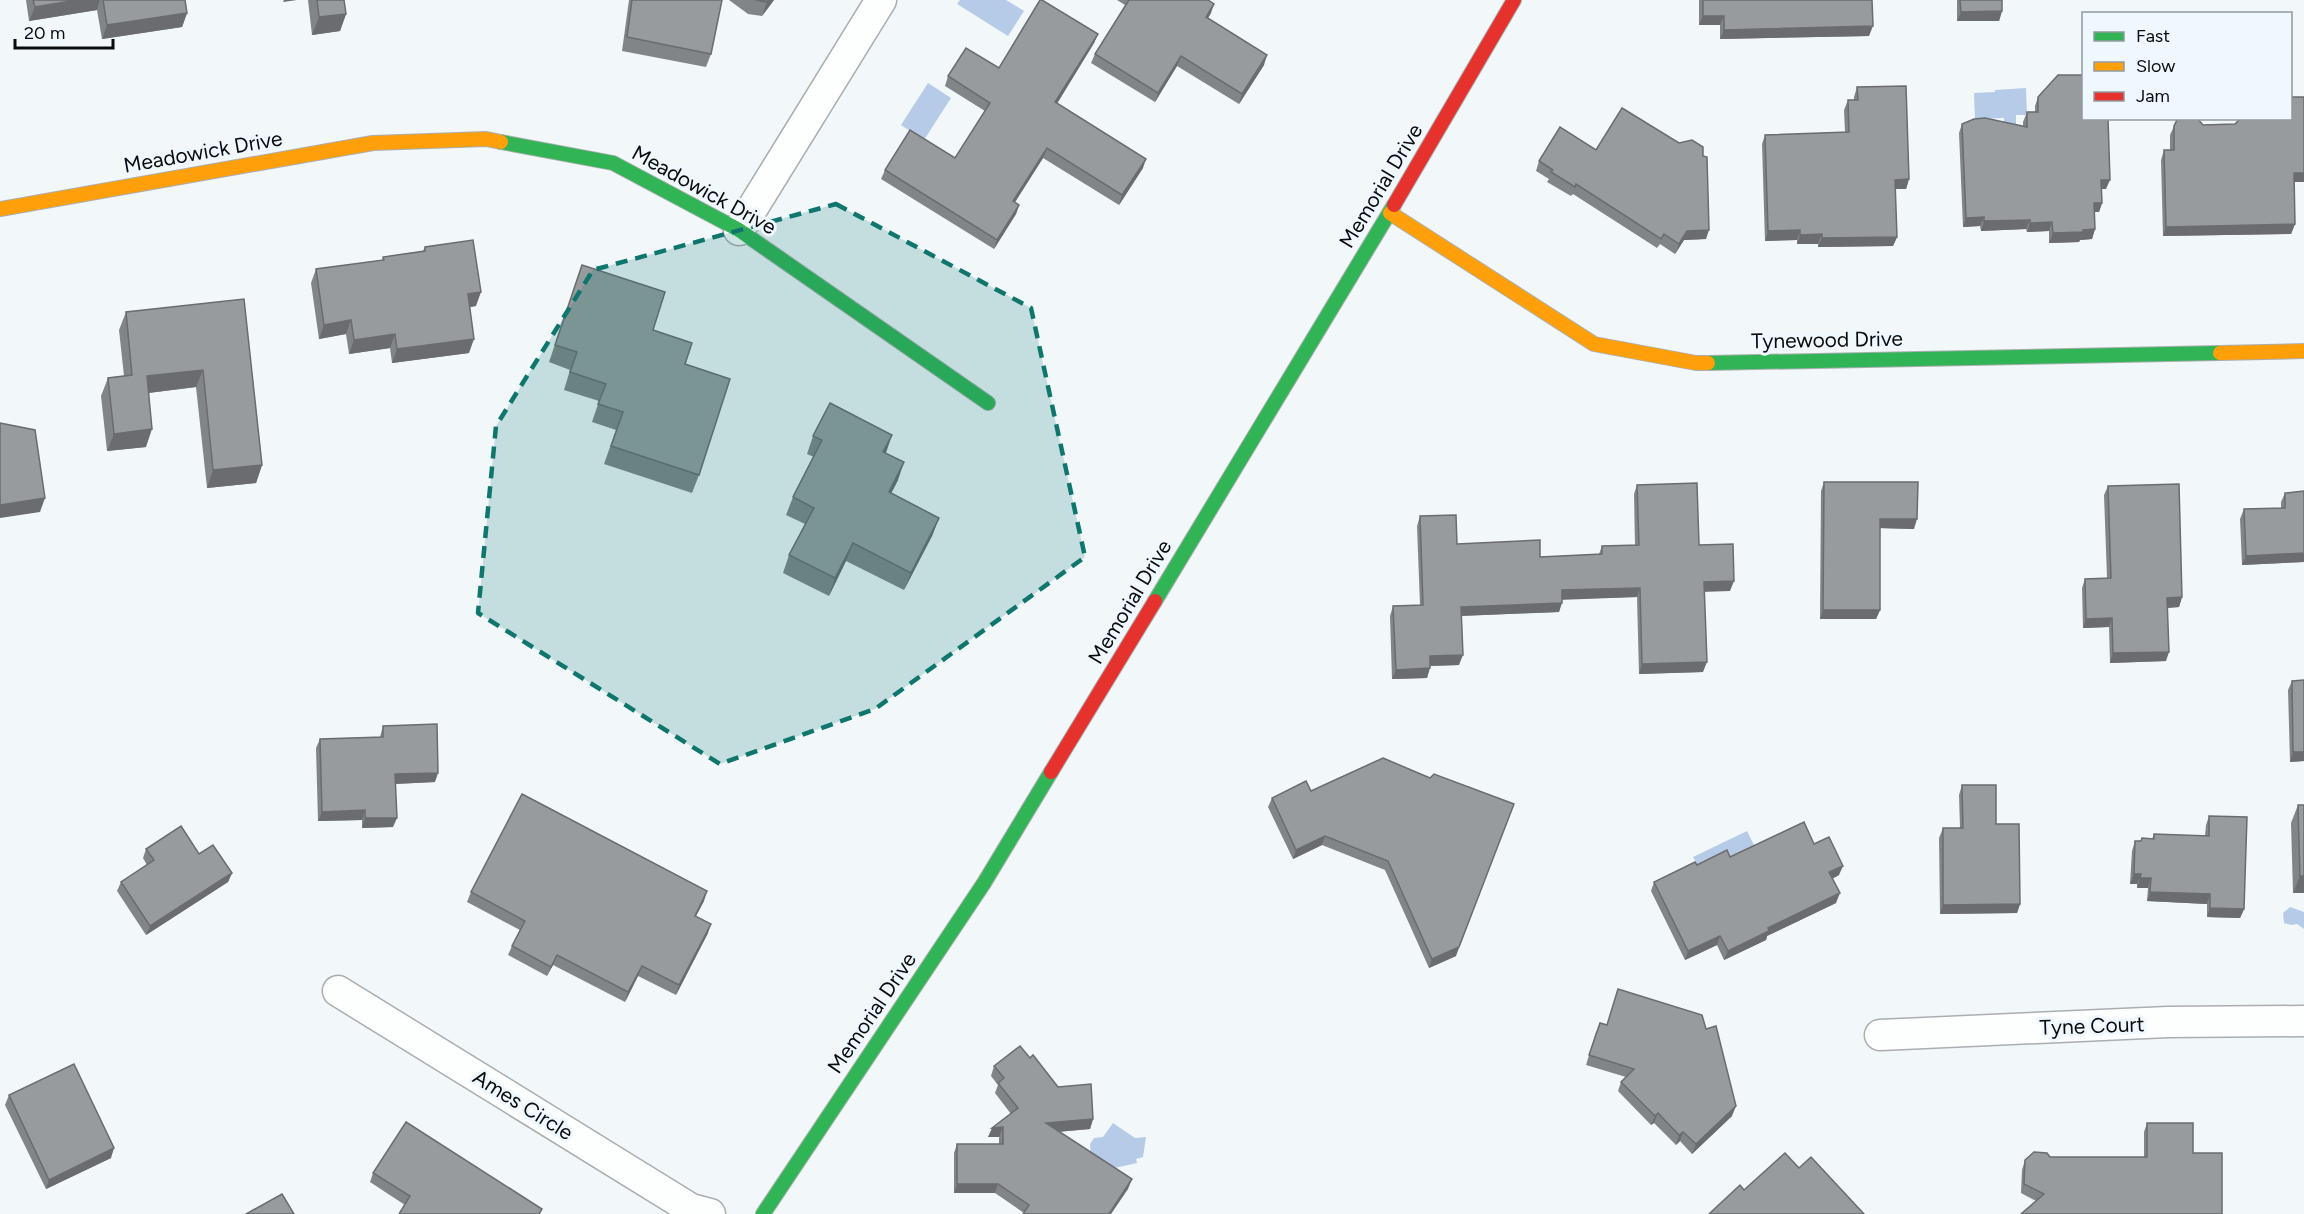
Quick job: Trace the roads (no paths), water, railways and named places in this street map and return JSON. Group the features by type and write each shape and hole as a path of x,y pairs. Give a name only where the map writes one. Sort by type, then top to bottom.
{"street":[{"path":"739,230 881,0"},
{"name":"Memorial Drive","path":"763,1214 984,883 1025,817 1390,213 1504,4"},
{"name":"Meadowick Drive","path":"0,209 373,142 486,139 613,163 739,230 988,403"},
{"name":"Tynewood Drive","path":"1390,213 1594,344 1695,363 2304,351"},
{"name":"Ames Circle","path":"338,991 691,1209 710,1214"},
{"name":"Tyne Court","path":"1880,1035 2168,1022 2304,1021"}],"water":[{"path":"960,0 1006,0 1024,11 1008,36 957,4"},
{"path":"928,83 951,98 924,140 901,125"},
{"path":"2026,88 2027,115 2016,115 2016,133 2005,133 2004,118 1975,119 1974,93"},
{"path":"1747,831 1757,851 1700,869 1693,857"},
{"path":"2290,907 2304,912 2304,929 2297,924 2284,923 2283,913"},
{"path":"1113,1123 1135,1138 1146,1137 1143,1157 1136,1159 1137,1163 1110,1169 1091,1157 1090,1144 1094,1138 1103,1137"}]}
